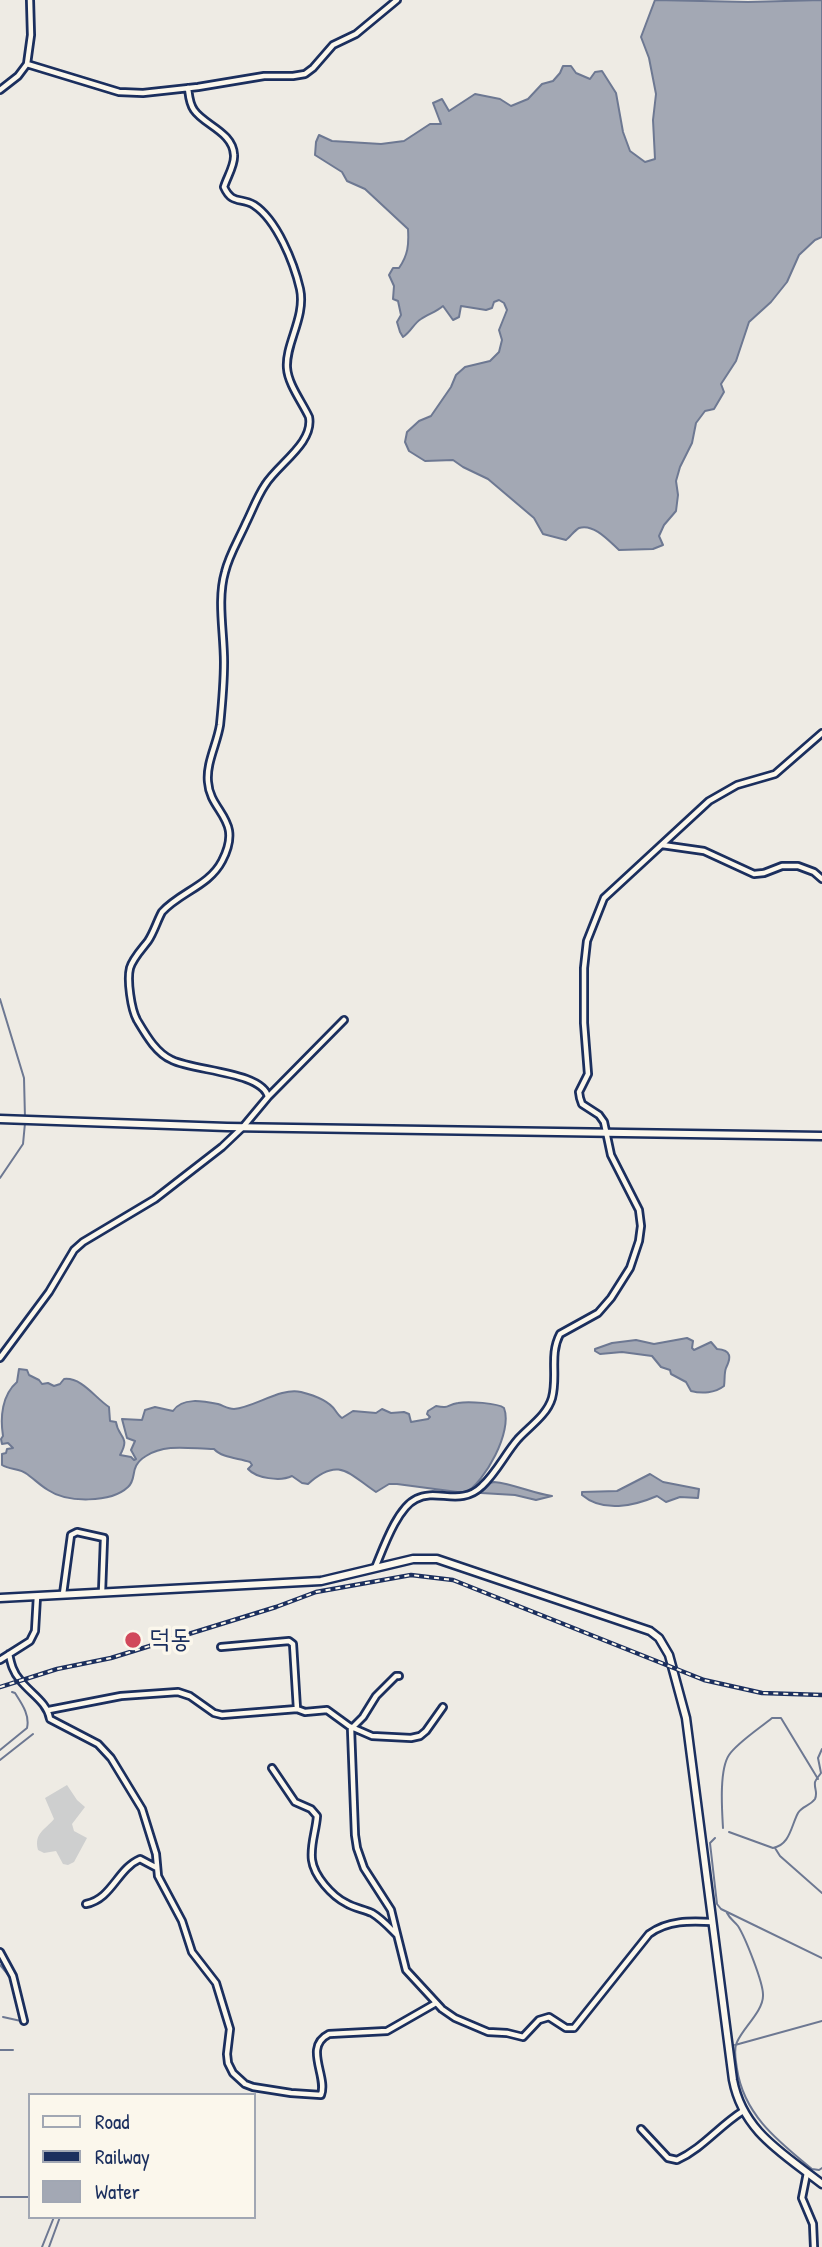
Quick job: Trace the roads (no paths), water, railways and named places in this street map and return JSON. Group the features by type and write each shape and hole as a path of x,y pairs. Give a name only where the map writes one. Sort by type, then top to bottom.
{"main road":[{"path":"0,1119 243,1127 822,1136"},
{"path":"0,1598 321,1581 413,1559 437,1559 639,1627 659,1638 669,1655 686,1718 733,2080 743,2111 763,2136 822,2184"}],"street":[{"path":"0,90 18,76 27,64 31,35 30,0"},
{"path":"27,64 119,92 143,93 264,76 305,74 333,45 356,34 397,0"},
{"path":"188,88 194,110 227,138 231,145 234,158 224,187 237,201 252,204 276,229 300,289 301,301 287,369 311,424 304,440 265,484 223,576 221,620 224,662 220,726 208,782 227,821 228,847 218,868 163,912 130,968 131,999 133,1013 140,1026 162,1054 196,1069 239,1076 261,1086 267,1091 268,1097"},
{"path":"375,1568 398,1518 411,1502 424,1496 454,1497 471,1494 493,1475 519,1439 550,1405 553,1354 560,1334 597,1312 623,1282 630,1268 639,1241 640,1218 635,1201 611,1155 607,1132 599,1115 583,1104 579,1092 588,1074 584,1023 587,941 604,898 709,801 737,785 775,774 822,733"},
{"path":"662,844 705,851 754,874 782,866 798,866 814,872 822,879"},
{"path":"0,1358 49,1292 74,1250 155,1199 222,1147 344,1020"},
{"path":"64,1594 71,1535 77,1532 104,1538 102,1592"},
{"path":"0,1660 30,1641 35,1631 37,1595"},
{"path":"221,1647 289,1641 293,1644 297,1709"},
{"path":"9,1654 18,1678 49,1710 51,1719 92,1739 111,1758 142,1809 156,1854 158,1876 183,1921 192,1952 216,1983 230,2029 228,2063 233,2073 245,2084 291,2093 321,2095 322,2083 316,2060 319,2042 323,2036 387,2031 436,2003"},
{"path":"399,1676 376,1696 363,1717 351,1729 357,1848 364,1868 391,1910 406,1970 436,2003 455,2018 488,2032 523,2037 539,2020 549,2017 566,2028 574,2028 649,1934 661,1926 689,1921 712,1922"},
{"path":"49,1710 121,1696 178,1692 190,1696 214,1713 327,1710 353,1728 372,1736 420,1736 443,1707"},
{"path":"272,1768 296,1801 313,1810 317,1816 312,1846 312,1863 316,1874 342,1902 370,1912 384,1921 399,1937"},
{"path":"86,1904 102,1899 136,1859 157,1869"},
{"path":"0,1952 13,1976 24,2021"},
{"path":"641,2129 668,2158 677,2160 704,2144 729,2120 743,2111"},
{"path":"807,2172 802,2198 813,2224 814,2247"}],"water":[{"path":"655,0 822,0 822,237 799,255 787,282 771,302 749,322 736,361 721,384 724,392 714,409 705,411 696,423 692,443 676,481 676,511 659,536 663,545 653,549 619,550 590,528 579,528 566,540 543,534 534,518 488,479 453,460 425,461 409,451 405,442 407,432 419,421 431,416 456,375 465,367 490,361 499,352 502,340 499,330 507,310 499,300 486,310 461,306 459,317 453,320 443,306 419,321 403,337 397,322 401,315 398,301 393,299 394,286 389,275 393,268 399,268 404,259 408,245 408,229 365,189 347,181 342,172 315,155 319,135 332,141 381,144 404,141 430,124 441,124 433,103 442,99 449,111 475,94 500,99 511,106 528,99 542,84 553,81 563,66 571,66 576,73 590,79 595,72 602,71 616,93 623,132 630,151 645,162 655,159 653,120 656,94 649,58 641,37"},
{"path":"687,1338 693,1341 694,1350 711,1342 717,1349 728,1353 724,1386 708,1392 691,1391 686,1382 661,1367 652,1356 622,1352 600,1354 595,1351 612,1343 636,1340 654,1344"},
{"path":"19,1369 27,1370 29,1375 42,1384 54,1386 64,1379 71,1379 88,1389 109,1407 110,1421 116,1422 124,1440 120,1455 134,1460 136,1459 131,1450 135,1441 127,1438 122,1419 142,1420 145,1410 155,1407 173,1411 182,1404 193,1401 234,1409 293,1391 324,1401 342,1418 353,1411 376,1413 382,1409 391,1413 409,1414 411,1422 428,1419 428,1411 436,1406 475,1402 501,1406 506,1418 505,1429 489,1467 465,1493 397,1484 389,1484 376,1492 351,1474 336,1469 308,1484 292,1476 268,1478 248,1469 252,1465 250,1462 226,1456 214,1449 179,1448 162,1449 140,1460 131,1484 120,1492 100,1498 77,1499 56,1494 24,1472 2,1465 2,1454 13,1448 8,1443 2,1444 3,1407 8,1393 17,1382"},
{"path":"650,1474 663,1482 699,1489 698,1498 680,1497 666,1502 657,1496 639,1503 609,1506 590,1501 582,1495 582,1492 617,1491"},
{"path":"494,1482 552,1496 536,1500 515,1495 481,1493"}],"waterway":[{"path":"0,999 24,1078 25,1118"},
{"path":"0,1178 23,1144 25,1123"},
{"path":"0,1750 27,1728 25,1710 12,1692"},
{"path":"723,1828 722,1790 729,1755 772,1718 781,1718 818,1779"},
{"path":"0,1760 33,1734"},
{"path":"729,1832 773,1848 783,1843 800,1811 815,1799 815,1782 821,1773 818,1758 822,1749"},
{"path":"715,1838 710,1843 717,1904 721,1909 822,1958"},
{"path":"775,1848 780,1856 822,1893"},
{"path":"727,1913 745,1940 763,1996 760,2008 736,2045 741,2085 747,2100 764,2126 812,2169 822,2168"},
{"path":"0,1965 10,1977"},
{"path":"3,2017 21,2019"},
{"path":"735,2045 822,2021"},
{"path":"0,2050 13,2050"},
{"path":"0,2197 28,2197"},
{"path":"42,2247 53,2219"},
{"path":"49,2247 59,2219"}],"railway":[{"path":"0,1687 57,1669 111,1658 316,1592 411,1575 453,1580 704,1680 762,1693 822,1695"}],"place":[{"name":"덕동","path":"133,1640"}]}
